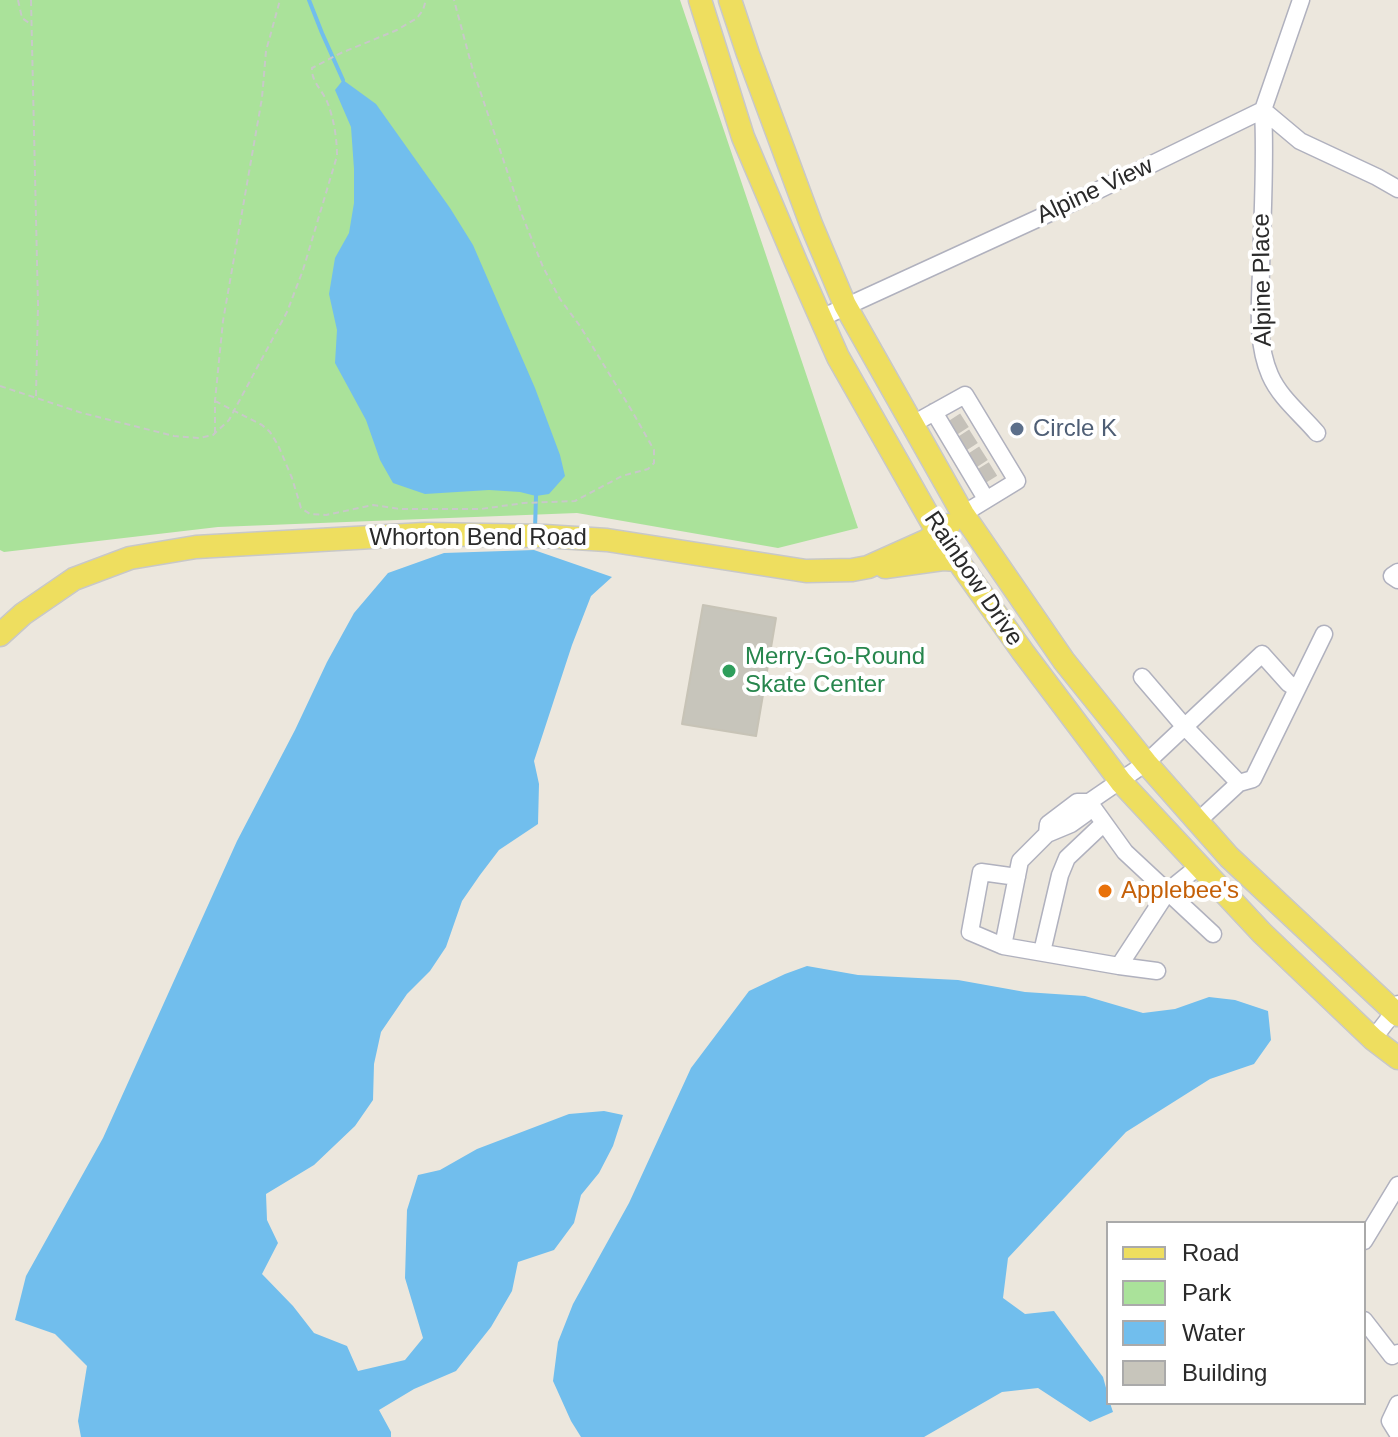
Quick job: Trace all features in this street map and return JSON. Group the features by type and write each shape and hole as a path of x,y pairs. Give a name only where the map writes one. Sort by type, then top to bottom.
{"main road":[{"name":"Rainbow Drive","path":"700,0 743,137 838,357 938,533 1121,782 1262,933 1373,1039 1398,1058"},
{"name":"Rainbow Drive","path":"730,0 805,210 845,305 963,514 1064,661 1146,763 1229,857 1397,1011"},
{"name":"Whorton Bend Road","path":"0,635 23,614 74,579 130,558 196,547 425,534 544,536 607,540 806,571 852,570 868,567 926,541 963,514"},
{"path":"868,567 957,560"}],"street":[{"path":"1301,0 1263,110 1300,141 1398,189"},
{"name":"Alpine View","path":"821,318 1076,201 1263,110"},
{"name":"Alpine Place","path":"1263,110 1265,141 1260,324 1264,357 1270,376 1282,395 1317,433"},
{"path":"911,425 965,395 959,424 988,472 1017,481 963,514"},
{"path":"934,412 959,424 979,456 988,472 986,499"},
{"path":"1398,572 1392,576 1398,580"},
{"path":"1198,821 1239,783 1253,779 1324,634"},
{"path":"1003,946 1020,861 1047,834 1048,824 1077,802 1089,802 1146,763 1262,654 1297,689"},
{"path":"1142,677 1239,783"},
{"path":"1089,802 1125,852 1213,934"},
{"path":"1042,952 1067,858 1104,823"},
{"path":"1119,966 1168,891 1199,866"},
{"path":"1017,877 981,872 970,932 1003,946 1157,971"},
{"path":"1373,1039 1397,1011"},
{"path":"1366,1238 1398,1185"},
{"path":"1366,1323 1392,1356 1398,1353"},
{"path":"1398,1404 1390,1421 1398,1434"}],"path":[{"path":"18,0 22,18 32,25"},
{"path":"31,0 38,305 36,397"},
{"path":"215,433 223,321 262,98 266,51 280,0"},
{"path":"0,386 82,413 174,436 199,438 215,433 229,420 287,312 303,270 337,156 337,140 327,101 311,77 312,68 397,30 417,18 426,0"},
{"path":"215,401 270,432 287,467 301,508 310,514 326,515 373,505 400,509 481,509 575,501 622,476 648,469 654,463 654,450 632,411 543,267 472,67 454,0"}],"green space":[{"path":"0,0 680,0 858,528 778,548 577,513 218,527 4,552 0,550"}],"water":[{"path":"343,80 376,104 473,245 535,388 560,455 565,476 549,494 536,496 489,490 425,494 393,483 380,460 366,420 335,363 337,330 329,294 335,258 349,233 354,203 351,127 335,90"},
{"path":"534,550 612,577 591,596 534,761 539,784 538,824 499,850 480,875 462,901 446,947 430,971 407,994 381,1032 374,1064 373,1100 355,1126 314,1165 266,1194 267,1220 278,1243 262,1274 314,1333 347,1346 358,1371 405,1360 423,1338 405,1278 407,1210 418,1175 440,1170 477,1149 569,1114 604,1111 623,1115 613,1146 599,1173 581,1195 574,1223 554,1250 518,1262 512,1291 491,1327 456,1371 414,1389 379,1410 391,1437 81,1437 78,1421 87,1366 55,1334 15,1320 26,1276 103,1138 237,841 327,662 354,613 388,573 444,553"},
{"path":"807,966 858,975 958,980 1025,992 1085,996 1143,1013 1175,1009 1209,997 1235,1000 1268,1011 1271,1040 1254,1064 1210,1079 1126,1132 1008,1258 1003,1298 1025,1314 1054,1311 1103,1377 1106,1405 1111,1405 1113,1412 1090,1422 1038,1388 1002,1392 924,1437 581,1437 553,1381 558,1342 573,1304 629,1203 691,1068 749,991"}],"building":[{"name":"Merry-Go-Round Skate Center","path":"703,605 776,618 756,736 682,724"}],"waterway":[{"path":"309,0 343,80"},
{"path":"535,529 536,496"}],"tunnel":[{"path":"951,429 965,420"},
{"path":"960,445 974,436"},
{"path":"970,462 984,453"},
{"path":"980,477 993,469"}],"place":[{"name":"Circle K","path":"1017,429"},
{"name":"Merry-Go-Round Skate Center","path":"729,671"},
{"name":"Applebee's","path":"1105,891"}]}
